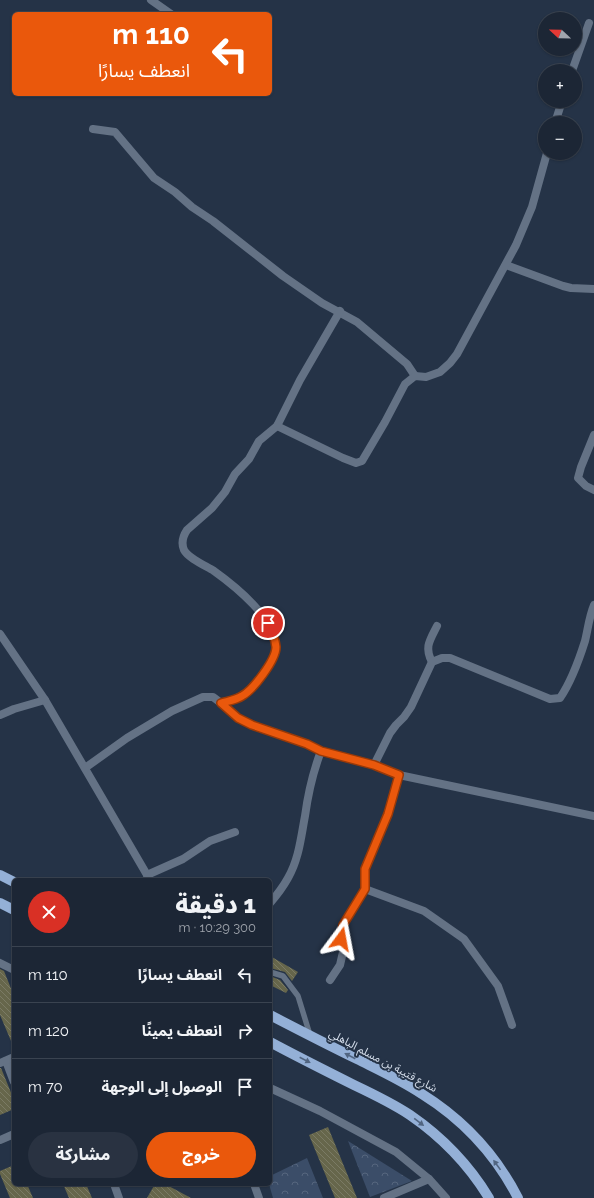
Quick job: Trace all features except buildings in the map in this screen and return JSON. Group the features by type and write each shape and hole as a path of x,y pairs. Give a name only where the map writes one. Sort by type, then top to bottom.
{"main road":[{"path":"0,875 12,881"},
{"path":"0,903 12,909"},
{"name":"شارع قتيبة بن مسلم الباهلي","path":"272,1016 401,1082 440,1106 474,1136 502,1172 518,1198"},
{"path":"272,1043 410,1115 450,1148 467,1167 489,1198"}],"street":[{"path":"151,0 168,12"},
{"path":"575,64 589,24"},
{"path":"93,129 115,132 154,178 175,192 192,207 213,221 283,276 322,303 340,311 357,322 407,364 415,376"},
{"path":"277,426 343,458 356,463 362,461 405,384 415,376 426,377 440,372 450,363 460,349 516,245 532,207 545,160"},
{"path":"506,265 563,286 571,288 594,289"},
{"path":"221,703 242,696 253,688 274,657 276,648 274,637 268,623 246,597 214,571 187,554 184,550 182,542 187,530 212,508 225,492 230,482 249,459 259,441 277,426 300,380 340,311"},
{"path":"594,435 580,467 578,478 586,486 594,490"},
{"path":"374,765 390,733 411,707 432,662 442,658 450,658 550,700 560,698 579,659 585,640 589,617 594,605"},
{"path":"432,662 428,653 428,648 437,626"},
{"path":"0,634 45,700 148,877 161,867 183,859 210,841 235,832"},
{"path":"85,768 127,738 172,711 203,697 213,698 238,718 252,725 307,744 321,751 374,765 399,775 594,816"},
{"path":"0,715 14,709 45,700"},
{"path":"272,899 284,884 295,863 302,838 315,766 321,751"},
{"path":"330,980 340,965 343,952 341,939 343,925 365,889 365,869 388,814 399,775"},
{"path":"365,889 424,911 464,939 498,986 512,1025"},
{"path":"0,963 12,969"},
{"path":"3,1062 12,1078"},
{"path":"272,1089 320,1111 396,1152 429,1179 446,1198"},
{"path":"0,1140 12,1135"},
{"path":"384,1198 429,1179"},
{"path":"115,1186 119,1198"},
{"path":"255,1186 259,1198"}],"lane":[{"path":"272,973 283,976 298,996 310,1036"}],"green space":[{"path":"348,1141 412,1181 370,1197"},
{"path":"307,1158 323,1198 273,1198 270,1186 272,1186 272,1175"}],"route":[{"path":"268,623 274,637 276,648 274,657 253,688 235,700 221,703 238,718 252,725 307,744 321,751 374,765 399,775 388,814 365,869 365,889 343,925 341,939"}]}
